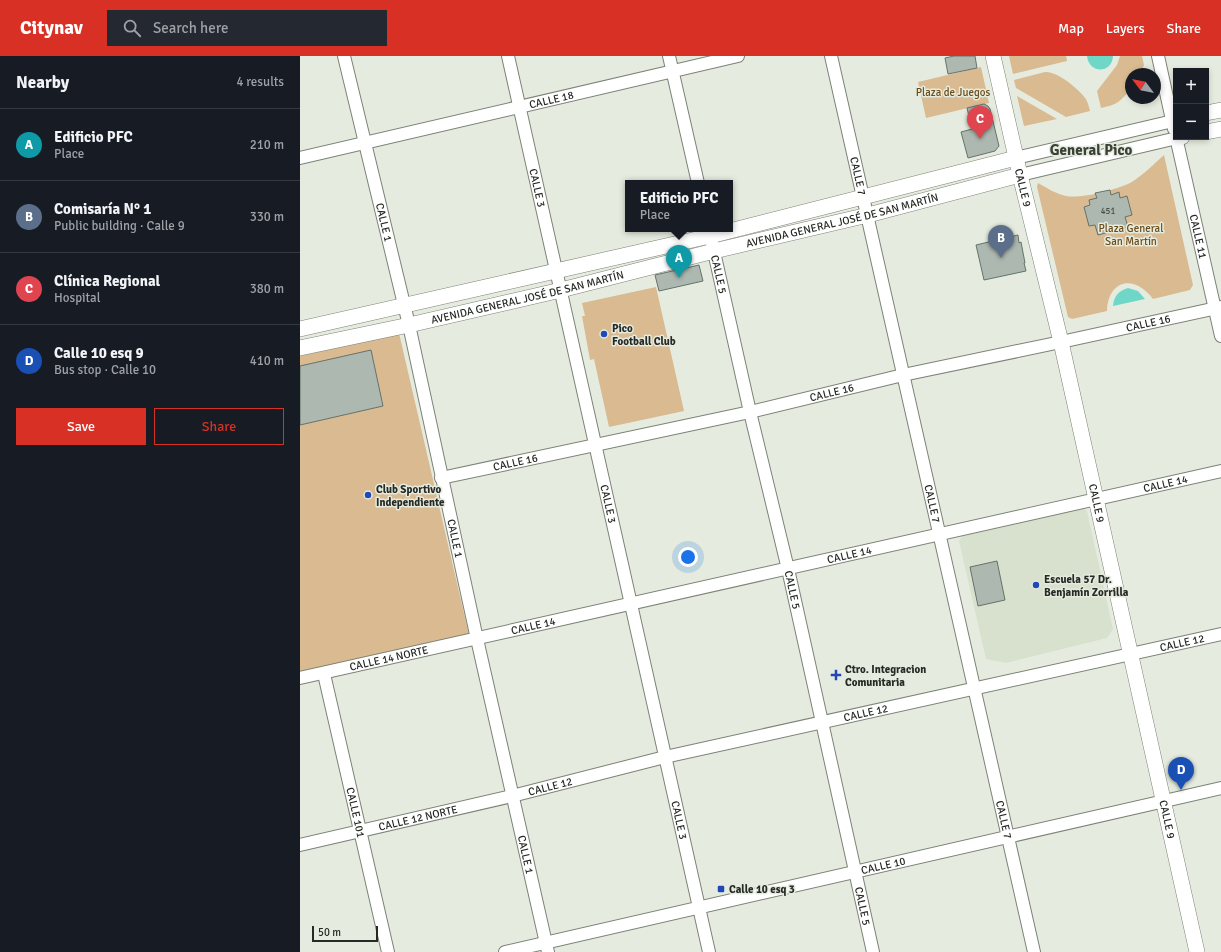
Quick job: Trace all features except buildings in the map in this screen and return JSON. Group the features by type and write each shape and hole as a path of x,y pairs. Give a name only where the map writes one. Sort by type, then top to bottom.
{"main road":[{"name":"CALLE 9","path":"993,56 1020,175 1061,342 1197,952"},
{"path":"1209,112 1221,110"},
{"path":"1209,131 1221,129"},
{"name":"AVENIDA GENERAL JOSÉ DE SAN MARTÍN","path":"733,226 1016,158"},
{"name":"AVENIDA GENERAL JOSÉ DE SAN MARTÍN","path":"300,348 561,290 714,251 868,215 1020,175"},
{"name":"AVENIDA GENERAL JOSÉ DE SAN MARTÍN","path":"300,329 557,271 709,232"}],"street":[{"name":"CALLE 1","path":"344,56 409,325 441,478 546,947"},
{"name":"CALLE 3","path":"508,56 709,952"},
{"path":"669,56 697,180"},
{"name":"CALLE 18","path":"300,158 738,56"},
{"name":"CALLE 7","path":"831,56 1034,952"},
{"name":"CALLE 11","path":"1158,56 1173,117"},
{"name":"AVENIDA GENERAL JOSÉ DE SAN MARTÍN","path":"1016,158 1173,121"},
{"name":"AVENIDA GENERAL JOSÉ DE SAN MARTÍN","path":"1020,175 1173,138"},
{"name":"CALLE 11","path":"1179,140 1218,307 1221,336"},
{"name":"CALLE 5","path":"709,232 788,569 873,952"},
{"name":"CALLE 16","path":"441,478 750,412 903,375 1218,307"},
{"name":"CALLE 14","path":"477,639 1221,471"},
{"name":"CALLE 12","path":"512,796 665,757 1221,634"},
{"name":"CALLE 14 NORTE","path":"300,678 324,674 477,639"},
{"name":"CALLE 101","path":"324,674 388,952"},
{"name":"CALLE 10","path":"505,952 546,947 698,908 1221,788"},
{"name":"CALLE 12 NORTE","path":"300,845 512,796"}],"shaded area":[{"name":"Escuela 57 Dr. Benjamín Zorrilla","path":"1082,506 1087,511 1113,629 1107,638 1006,663 986,659 959,541 963,534"}],"green space":[{"path":"1009,56 1066,56 1067,61 1013,74"},
{"path":"1120,56 1142,56 1144,65 1143,68 1125,68 1125,96 1115,104 1101,108 1097,91 1117,65"},
{"name":"Plaza de Juegos","path":"981,67 989,103 926,118 918,82"},
{"path":"1050,72 1061,77 1078,90 1086,99 1090,111 1066,117 1016,88 1014,80"},
{"path":"1017,96 1057,119 1024,126"},
{"name":"Plaza General San Martín","path":"1164,155 1193,285 1190,290 1153,299 1146,291 1138,286 1131,283 1124,284 1117,287 1112,292 1107,311 1072,319 1068,317 1037,187 1038,183 1062,195 1072,197 1098,193 1130,183 1143,174"},
{"path":"656,287 684,411 609,427 594,359 590,360 582,316 585,316 582,303"},
{"name":"Club Sportivo Independiente","path":"399,333 469,635 300,674 300,356"}],"water":[{"path":"1087,56 1113,56 1112,62 1109,66 1100,70 1092,66"},
{"path":"1128,288 1138,291 1145,299 1113,306 1114,299 1117,294"}],"place":[{"name":"Clínica Regional","path":"980,139"},
{"name":"Comisaría N° 1","path":"1001,258"},
{"name":"Edificio PFC","path":"679,278"},
{"name":"Pico Football Club","path":"604,334"},
{"name":"Club Sportivo Independiente","path":"368,495"},
{"name":"Escuela 57 Dr. Benjamín Zorrilla","path":"1036,585"},
{"name":"Ctro. Integracion Comunitaria","path":"836,675"},
{"name":"Calle 10 esq 9","path":"1181,790"},
{"name":"Calle 10 esq 3","path":"721,889"}],"district":[{"name":"General Pico","path":"1091,150"}]}
